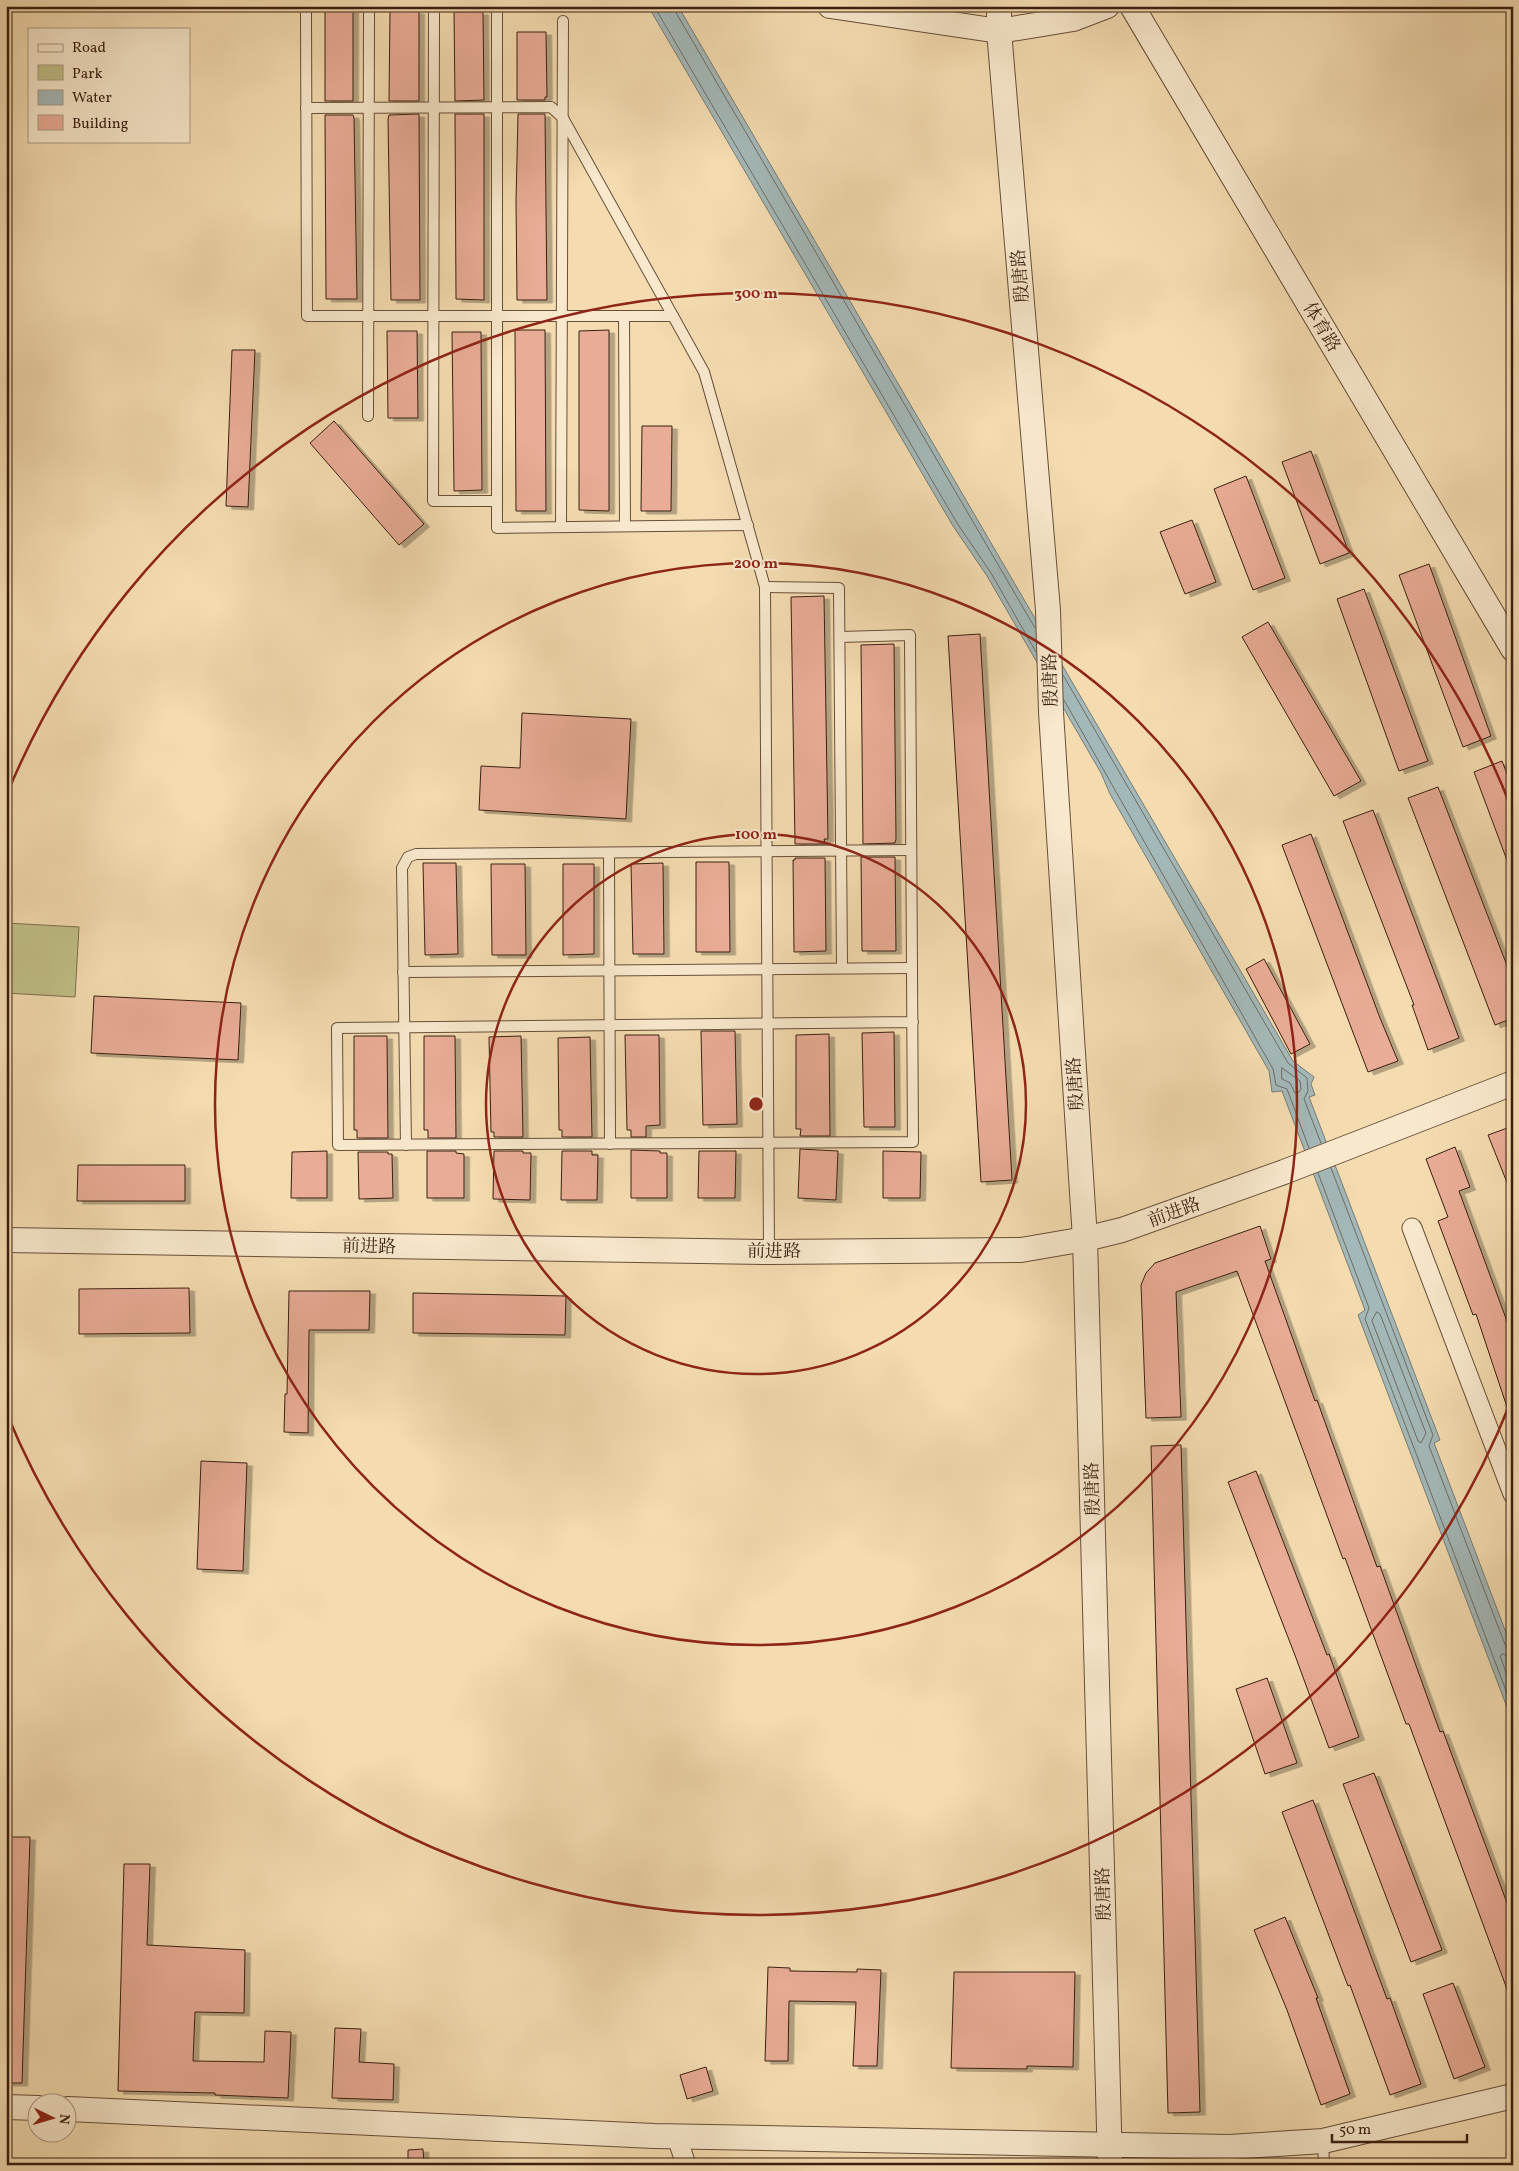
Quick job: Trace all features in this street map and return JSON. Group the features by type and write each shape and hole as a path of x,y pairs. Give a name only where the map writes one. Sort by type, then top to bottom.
{"street":[{"path":"830,6 999,31 1073,18 1107,6"},
{"name":"殷唐路","path":"999,6 999,31 1048,610 1052,712 1085,1239 1110,2154"},
{"name":"体育路","path":"1132,6 1513,649"},
{"name":"前进路","path":"6,1240 769,1252 1022,1250 1085,1239 1122,1230 1284,1172 1513,1082"},
{"path":"1412,1228 1513,1494"},
{"path":"78,2109 677,2137 1110,2154 1322,2140 1513,2096"},
{"path":"6,2106 28,2107"},
{"path":"677,2137 686,2165"}],"lane":[{"path":"306,10 308,316 673,316"},
{"path":"497,11 497,528 748,526"},
{"path":"368,416 370,13"},
{"path":"434,14 433,501 497,501"},
{"path":"561,527 563,21"},
{"path":"306,108 551,107 562,118 704,372 765,587 769,1252"},
{"path":"624,316 625,526"},
{"path":"765,587 839,588 842,968"},
{"path":"840,637 910,635 912,850 913,1022 913,1142 338,1145 337,1028 913,1022"},
{"path":"406,1145 402,868 408,858 416,854 912,850"},
{"path":"609,853 610,1144"},
{"path":"403,972 912,968"},
{"path":"1322,2140 1324,2165"}],"green space":[{"path":"6,923 79,927 75,997 6,993"}],"water":[{"path":"648,6 678,6 1293,1061 1314,1077 1311,1084 1315,1095 1309,1097 1440,1440 1434,1443 1513,1651 1513,1723 1358,1315 1365,1310 1282,1091 1272,1092 1269,1071 1110,794 1101,773 987,576 953,526"}],"building":[{"path":"325,10 353,10 353,101 325,101"},
{"path":"390,10 419,11 419,101 389,101"},
{"path":"454,12 483,12 484,100 455,101"},
{"path":"517,32 546,32 547,97 545,97 545,100 517,100"},
{"path":"419,114 420,300 391,300 388,119 389,115"},
{"path":"455,114 484,114 484,300 456,299"},
{"path":"518,114 545,114 547,300 517,300 516,201"},
{"path":"325,115 353,115 354,118 357,299 326,299"},
{"path":"515,330 545,330 546,511 516,511"},
{"path":"609,330 609,511 579,510 579,331"},
{"path":"387,331 417,331 418,418 388,418"},
{"path":"452,332 481,332 482,490 454,491"},
{"path":"232,350 255,350 248,507 226,506"},
{"path":"334,421 424,524 399,545 310,443"},
{"path":"642,426 672,426 671,511 641,511"},
{"path":"1311,451 1349,553 1320,564 1282,462"},
{"path":"1246,476 1285,578 1253,590 1214,489"},
{"path":"1192,520 1216,582 1185,594 1160,532"},
{"path":"1429,564 1491,736 1463,747 1399,575"},
{"path":"1364,589 1428,761 1399,771 1337,599"},
{"path":"824,596 828,839 824,839 825,844 795,844 791,597"},
{"path":"1268,622 1361,781 1334,796 1242,637"},
{"path":"980,634 1012,1180 981,1182 948,636"},
{"path":"894,644 896,839 895,843 863,844 861,645"},
{"path":"522,713 631,719 626,819 479,810 481,766 520,768"},
{"path":"1502,761 1513,789 1511,871 1474,772"},
{"path":"1438,787 1513,981 1513,1018 1495,1025 1408,798"},
{"path":"1373,810 1459,1038 1428,1050 1412,1005 1414,1005 1343,821"},
{"path":"1311,834 1398,1061 1368,1072 1282,845"},
{"path":"861,857 895,857 896,951 862,951"},
{"path":"795,858 825,858 826,951 794,952 793,860"},
{"path":"696,862 729,862 730,952 696,952"},
{"path":"423,863 456,863 458,954 425,955"},
{"path":"663,863 664,954 633,954 631,864"},
{"path":"491,864 525,864 526,955 492,955"},
{"path":"563,864 594,864 594,954 563,955"},
{"path":"1264,959 1310,1044 1291,1054 1246,969"},
{"path":"94,996 241,1003 238,1060 91,1053"},
{"path":"701,1031 735,1031 737,1124 703,1125"},
{"path":"894,1032 895,1127 864,1127 862,1033"},
{"path":"829,1034 830,1136 800,1136 801,1129 796,1129 796,1035"},
{"path":"625,1035 659,1035 660,1125 646,1126 646,1137 631,1137 631,1130 627,1130"},
{"path":"354,1036 387,1036 388,1138 357,1138 357,1130 354,1130"},
{"path":"424,1036 455,1036 456,1138 428,1138 428,1130 424,1130"},
{"path":"521,1036 523,1137 494,1137 494,1132 491,1132 489,1037"},
{"path":"590,1037 592,1137 562,1137 562,1130 559,1130 558,1038"},
{"path":"1513,1126 1513,1194 1512,1195 1488,1135"},
{"path":"1455,1147 1470,1187 1459,1191 1508,1324 1513,1323 1513,1416 1510,1416 1476,1314 1473,1315 1438,1221 1448,1217 1426,1159"},
{"path":"800,1149 838,1151 836,1200 798,1198"},
{"path":"631,1150 667,1153 667,1198 631,1198"},
{"path":"327,1151 327,1198 291,1198 292,1152"},
{"path":"427,1151 456,1151 456,1153 464,1154 464,1198 427,1198"},
{"path":"494,1151 523,1151 523,1153 531,1153 530,1200 493,1199"},
{"path":"562,1151 592,1151 592,1155 598,1155 597,1200 561,1200"},
{"path":"699,1151 736,1151 735,1198 698,1198"},
{"path":"883,1151 921,1152 920,1198 883,1198"},
{"path":"358,1152 388,1152 388,1154 392,1154 393,1198 359,1199"},
{"path":"78,1165 185,1165 185,1201 77,1201"},
{"path":"1260,1226 1271,1259 1265,1261 1315,1401 1317,1400 1377,1567 1380,1566 1440,1732 1443,1731 1513,1919 1513,2000 1511,2000 1409,1724 1406,1724 1345,1558 1343,1559 1237,1271 1176,1292 1181,1417 1146,1418 1141,1285 1146,1273 1155,1263"},
{"path":"189,1288 190,1333 79,1334 79,1289"},
{"path":"289,1291 370,1291 369,1330 309,1330 308,1433 284,1432 285,1394 287,1394"},
{"path":"413,1293 566,1296 565,1335 413,1333"},
{"path":"1181,1445 1200,2112 1168,2113 1151,1446"},
{"path":"201,1461 247,1463 243,1571 197,1569"},
{"path":"1256,1471 1327,1655 1329,1654 1359,1737 1329,1748 1228,1482"},
{"path":"1267,1678 1297,1763 1265,1774 1236,1689"},
{"path":"1374,1773 1442,1950 1411,1962 1343,1784"},
{"path":"1313,1800 1387,1999 1390,1998 1421,2084 1390,2095 1350,1985 1348,1986 1282,1812"},
{"path":"6,1837 30,1837 22,2083 6,2083"},
{"path":"124,1864 150,1864 147,1945 245,1950 244,2013 195,2012 193,2061 264,2062 265,2031 291,2032 288,2098 215,2095 215,2093 118,2091"},
{"path":"1285,1917 1318,1998 1316,1998 1350,2094 1321,2105 1287,2010 1254,1930"},
{"path":"768,1967 790,1968 790,1971 857,1972 857,1969 881,1970 877,2066 853,2066 856,2002 789,2001 788,2061 765,2061"},
{"path":"954,1972 1075,1972 1073,2067 1027,2066 1027,2069 951,2068"},
{"path":"1453,1983 1485,2067 1454,2079 1423,1994"},
{"path":"335,2028 361,2029 359,2062 394,2064 393,2100 332,2098"},
{"path":"706,2067 713,2091 687,2099 680,2075"},
{"path":"423,2149 424,2165 408,2165 408,2150"}]}
